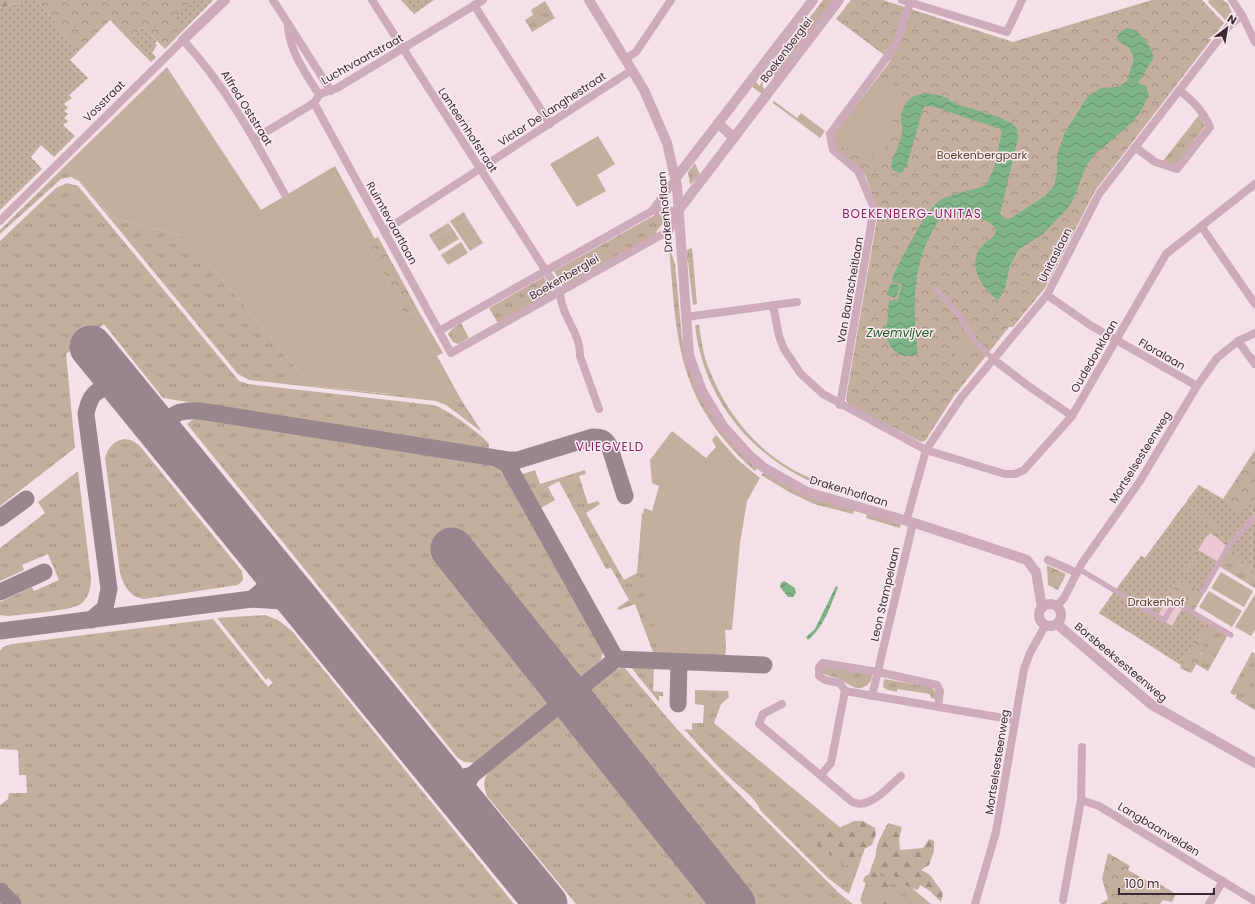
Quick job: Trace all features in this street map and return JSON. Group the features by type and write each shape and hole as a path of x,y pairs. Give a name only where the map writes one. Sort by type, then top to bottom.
{"street":[{"name":"Vosstraat","path":"0,221 225,0"},
{"path":"273,0 330,91"},
{"name":"Lanteernhofstraat","path":"372,0 560,293 571,327 575,332 581,350 580,356 599,409"},
{"name":"Luchtvaartstraat","path":"254,139 314,103 320,94 330,91 403,49 483,0"},
{"name":"Drakenhoflaan","path":"589,0 632,70 658,118 667,143 676,178 686,317 695,354 711,396 739,437 754,452 780,471 813,488 908,519 1033,556 1039,563 1042,571 1044,593 1049,606"},
{"path":"625,59 636,52 671,0"},
{"name":"Boekenberglei","path":"439,331 652,211 813,0"},
{"name":"Boekenberglei","path":"451,353 670,230 678,210 839,0"},
{"path":"902,0 1007,32 1022,0"},
{"path":"1232,0 1242,15 1255,42"},
{"name":"Van Baurscheitlaan","path":"840,405 873,225 874,208 858,171 833,150 830,134 896,45 910,3"},
{"path":"474,5 550,124"},
{"name":"Unitaslaan","path":"908,519 926,450 962,398 993,358 1047,295 1099,194 1229,26 1242,15"},
{"path":"288,23 288,32 296,57 320,94"},
{"name":"Alfred Oststraat","path":"184,40 208,68 254,139 284,193"},
{"name":"Victor De Langhestraat","path":"384,231 632,70"},
{"path":"1135,147 1154,162 1177,169 1210,127 1206,117 1196,104 1179,90"},
{"name":"Ruimtevaartlaan","path":"314,103 451,353"},
{"path":"718,123 734,138"},
{"name":"Oudedonklaan","path":"773,305 779,336 791,362 811,385 840,405 926,450 1005,474 1015,474 1028,466 1072,416 1166,254 1255,184"},
{"name":"Boekenberglei","path":"652,211 678,210"},
{"path":"1201,226 1255,304"},
{"path":"936,289 958,314 978,344 1027,386 1072,416"},
{"name":"Floralaan","path":"1047,295 1090,325 1197,386"},
{"path":"686,317 797,302"},
{"name":"Mortselsesteenweg","path":"1049,606 1064,598 1078,571 1140,481 1197,386 1217,358 1238,341 1255,333"},
{"path":"1238,341 1255,364"},
{"path":"1203,591 1228,547 1255,517"},
{"name":"Leon Stampelaan","path":"872,696 912,527 908,519"},
{"path":"1048,560 1078,571 1164,620 1175,602 1231,635"},
{"path":"1049,606 1060,614 1057,624 1051,627 1045,626 1041,618 1049,606"},
{"name":"Borsbeeksesteenweg","path":"1057,624 1152,705 1255,763"},
{"name":"Mortselsesteenweg","path":"975,904 996,832 1024,670 1030,653 1045,626"},
{"path":"821,775 831,763 845,691 840,683 825,680 819,676 819,667 823,663 878,672 937,685 940,691 938,707"},
{"path":"845,691 1015,720"},
{"path":"782,704 763,714 759,724 851,801 861,805 872,800 901,776"},
{"path":"1063,900 1081,800 1082,747"},
{"name":"Langbaanvelden","path":"1081,800 1099,806 1255,901"},
{"path":"1209,904 1223,881"}],"green space":[{"path":"0,0 20,0 19,3 0,8"},
{"path":"20,0 37,0 78,52 70,60 88,78 69,95 72,98 64,104 68,108 64,111 68,114 64,118 68,121 63,125 75,136 54,157 41,145 31,157 42,169 0,210 0,8 19,3"},
{"path":"37,0 213,0 165,49 143,27 129,40 110,20 78,52"},
{"path":"195,0 210,0 211,2 186,27 175,17"},
{"path":"401,0 434,0 414,14"},
{"path":"823,0 834,0 775,76 772,72 762,85 765,90 762,94 751,86 755,80 759,86"},
{"name":"Boekenbergpark","path":"851,0 883,0 1013,42 1152,0 1202,0 1224,23 1095,191 1045,288 1013,327 1009,327 954,396 925,441 921,442 848,404 846,398 878,213 866,177 856,164 835,149 834,135 891,60 836,19"},
{"path":"1209,0 1223,0 1228,4 1233,15 1226,21 1208,2"},
{"path":"545,1 555,18 532,32 525,20 533,15 531,10"},
{"path":"143,27 157,41 155,43 157,45 152,53 156,57 151,62 129,40"},
{"path":"167,67 261,210 335,166 375,239 367,244 405,316 418,310 443,353 437,356 462,401 311,386 187,237 111,217 67,164"},
{"path":"878,78 901,87 903,91 880,160 834,144 834,134"},
{"path":"774,101 797,118 801,113 825,131 820,138 773,103"},
{"path":"1199,115 1205,126 1176,165 1163,161"},
{"path":"598,136 615,164 597,175 606,191 577,207 550,164"},
{"path":"695,163 700,175 690,185 688,172"},
{"path":"67,164 111,217 187,237 311,386 388,394 389,391 451,394 454,400 462,401 482,432 446,405 436,401 249,380 238,374 79,181 71,177 61,179 0,234 0,230"},
{"path":"67,183 78,186 239,381 248,384 433,405 446,411 471,427 489,444 489,449 484,451 163,398 104,324 66,354 75,448 0,506 0,241 56,188"},
{"path":"464,212 467,218 454,227 450,221"},
{"path":"655,215 661,215 664,222 656,232 657,234 563,287 554,271"},
{"path":"467,218 483,243 470,251 454,227"},
{"path":"448,223 452,228 432,240 429,235"},
{"path":"452,228 459,239 439,251 432,240"},
{"path":"378,237 418,310 405,316 366,243"},
{"path":"461,242 468,253 448,265 441,255"},
{"path":"669,246 675,264 682,338 692,377 714,420 758,468 755,471 729,445 710,420 696,395 686,369 679,342"},
{"path":"692,248 697,304 693,305 688,261 686,261 687,250"},
{"path":"544,277 553,292 498,323 489,308"},
{"path":"461,323 469,338 458,344 453,342 448,334 452,329"},
{"path":"695,325 699,325 705,358 717,388 739,423 753,438 784,464 802,474 821,482 863,493 881,500 853,496 809,481 784,467 761,449 740,429 724,407 710,381 701,354"},
{"path":"968,340 975,348 960,360 954,352"},
{"path":"201,417 496,467 507,478 604,647 601,660 478,763 464,762 457,757 187,424 195,418"},
{"path":"672,431 706,458 716,447 712,440 716,435 738,460 760,478 747,501 740,543 732,630 725,630 726,646 658,655 643,557 641,557 640,548 644,508 652,511 659,486 652,483 650,460"},
{"path":"124,439 131,440 139,445 242,571 243,580 238,585 144,599 134,596 128,590 120,573 105,458 108,451 117,441"},
{"name":"Drakenhof","path":"1255,450 1255,578 1227,552 1194,611 1208,620 1196,641 1204,646 1200,653 1202,655 1191,673 1180,668 1181,665 1099,613 1141,556 1145,558 1199,485 1223,499"},
{"path":"535,470 540,484 585,470 586,474 579,476 588,504 598,501 600,504 586,513 624,580 637,573 642,513 692,529 722,646 726,646 725,658 654,655 635,604 619,610 617,608 629,600 611,568 606,569 559,481 548,487 555,500 539,509 520,475"},
{"path":"78,471 91,578 88,595 82,603 69,608 9,616 0,615 0,602 32,587 34,591 59,580 48,554 22,565 24,570 0,581 0,548 45,513 38,502"},
{"path":"764,472 803,494 855,509 853,514 814,504 789,492 761,475"},
{"path":"1199,485 1239,511 1248,502 1255,508 1255,515 1228,544 1218,534 1220,531 1187,500"},
{"path":"1183,506 1186,506 1210,529 1159,614 1116,589 1141,556 1145,558"},
{"path":"867,514 901,523 900,528 866,518"},
{"path":"1255,521 1255,573 1229,548"},
{"path":"1201,552 1218,562 1201,592 1182,581"},
{"path":"1227,552 1255,578 1255,588 1219,566"},
{"path":"1047,565 1066,574 1058,590 1048,585"},
{"path":"1221,572 1253,591 1244,607 1211,588"},
{"path":"1209,591 1242,611 1232,627 1199,607"},
{"path":"1114,592 1171,626 1183,608 1207,622 1181,665 1099,613"},
{"path":"1255,594 1255,630 1251,636 1235,627"},
{"path":"265,615 278,620 292,631 514,904 22,904 0,882 0,805 8,799 9,793 27,793 26,775 19,775 18,750 0,749 0,651 3,647 12,644 213,619 268,687 273,683 268,678 266,680 217,618"},
{"path":"1207,622 1228,635 1208,671 1196,664 1202,655 1195,641"},
{"path":"1252,652 1255,654 1255,710 1235,698 1237,694 1234,695 1230,693"},
{"path":"630,666 654,667 653,691 663,692 663,696 659,696 659,702"},
{"path":"624,667 676,728 749,804 840,894 853,904 576,904 487,796 484,782 486,775 491,769 611,671"},
{"path":"823,667 872,674 868,684 863,687 855,688 835,677 822,673"},
{"path":"884,679 931,687 937,693 936,699 931,698 930,694 897,689 897,692 888,690 883,687"},
{"path":"695,690 728,691 729,697 721,704 714,723 865,848 849,894 828,878 761,811 754,800 721,770 684,729 692,730 692,723 703,723 704,705 695,704"},
{"path":"854,821 863,821 875,828 876,834 872,845 862,850 855,860 849,861 848,865 845,866 835,857 821,851 816,844 824,827 837,829"},
{"path":"888,823 902,827 899,839 900,850 923,848 929,839 934,841 934,851 929,865 921,870 930,875 943,893 941,902 930,891 920,885 918,890 902,883 879,864 876,854 878,843"},
{"path":"1108,853 1130,866 1128,870 1151,883 1153,880 1176,894 1172,902 1163,900 1160,904 1100,904 1108,899 1102,879"},
{"path":"875,857 931,904 862,904 860,900"},
{"path":"874,872 888,884 894,901 892,904 882,904 874,891 863,881 865,876"},
{"path":"905,890 913,893 922,904 911,904 904,893"}],"shaded area":[{"path":"1211,533 1229,548 1220,563 1198,550 1207,536"},
{"path":"1169,596 1184,605 1172,626 1157,617"}],"water":[{"name":"Zwemvijver","path":"1127,28 1132,29 1141,35 1154,57 1138,83 1146,86 1149,95 1141,111 1130,124 1093,156 1086,166 1074,198 1068,208 1043,234 1019,249 1010,265 1005,288 999,299 996,299 986,289 978,277 975,264 979,250 995,235 996,229 985,220 973,216 956,215 940,220 926,244 917,274 915,290 915,321 918,352 916,355 909,356 897,353 889,344 884,325 887,325 889,300 897,302 902,284 892,281 894,274 922,222 936,204 947,197 986,185 994,168 1002,131 1000,129 932,106 925,106 907,165 903,172 899,173 892,169 891,165 902,133 901,117 908,101 919,94 934,94 950,99 949,101 955,102 955,104 999,117 1014,125 1017,130 1018,138 1000,214 1005,219 1011,218 1045,196 1054,186 1057,173 1057,155 1065,132 1088,96 1101,88 1118,87 1127,81 1134,58 1129,48 1117,40 1120,32"},
{"path":"891,283 900,285 896,298 887,295"},
{"path":"784,581 795,588 796,593 793,597 788,597 780,587 781,583"},
{"path":"836,586 838,587 833,601 823,622 814,635 808,640 806,637 815,629"}],"taxiway":[{"path":"91,620 105,608 109,589 86,414 88,405 92,398 101,390 107,388 129,393"},
{"path":"172,444 166,435 169,421 176,414 186,411 200,411 508,460 518,460 593,437 598,437 604,439 609,445 625,496"},
{"path":"498,459 506,464 510,469 616,659"},
{"path":"0,518 26,499"},
{"path":"252,599 262,590 267,582 268,573 264,560"},
{"path":"0,592 44,572"},
{"path":"0,631 252,599 282,601 314,620"},
{"path":"436,768 452,778 462,778 472,775 616,659 764,665"},
{"path":"678,704 679,662"},
{"path":"472,775 467,785 465,794 473,813"},
{"path":"0,891 13,904"}],"runway":[{"path":"91,347 546,904"},
{"path":"452,549 734,904"}],"district":[{"name":"BOEKENBERG-UNITAS","path":"912,214"},
{"name":"VLIEGVELD","path":"610,447"}]}
